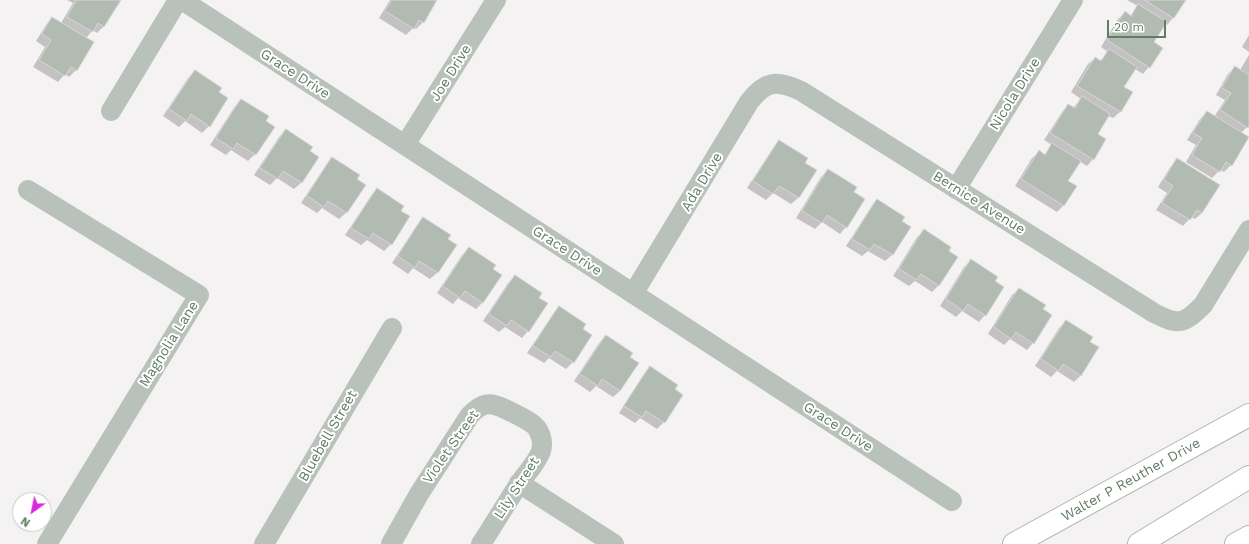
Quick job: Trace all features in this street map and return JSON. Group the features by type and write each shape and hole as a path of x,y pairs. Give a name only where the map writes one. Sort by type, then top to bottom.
{"main road":[{"name":"Walter P Reuther Drive","path":"1014,544 1249,415"},
{"path":"1140,544 1249,477"},
{"path":"1236,544 1249,537"}],"street":[{"path":"111,111 178,0"},
{"name":"Grace Drive","path":"182,0 952,501"},
{"name":"Joe Drive","path":"406,145 496,0"},
{"name":"Nicola Drive","path":"956,189 1073,0"},
{"name":"Bernice Avenue","path":"781,83 801,91 1154,313 1168,320 1179,322 1185,320 1203,305 1249,230"},
{"name":"Ada Drive","path":"633,294 749,102 758,91 769,85 781,83"},
{"name":"Magnolia Lane","path":"28,190 199,295 47,544"},
{"name":"Bluebell Street","path":"264,544 392,328"},
{"name":"Violet Street","path":"391,544 419,494 470,415 478,407 487,404 500,407 521,417 538,429"},
{"name":"Lily Street","path":"481,544 540,452 542,442 538,429"},
{"path":"519,483 614,544"}],"building":[{"path":"77,0 121,0 104,27 98,23 93,32 67,17"},
{"path":"392,0 437,0 424,23 419,20 414,29 385,11"},
{"path":"1145,0 1186,0 1174,18"},
{"path":"1138,4 1167,22 1154,42 1163,48 1150,68 1107,40 1125,11 1131,16"},
{"path":"52,17 94,42 77,71 71,67 65,76 39,60 51,40 42,34"},
{"path":"1109,49 1137,67 1124,87 1133,92 1121,112 1077,86 1095,57 1101,61"},
{"path":"1235,66 1249,75 1248,128 1220,110 1231,93 1222,88"},
{"path":"195,70 222,88 219,92 228,98 210,127 191,114 187,121 169,109"},
{"path":"1082,96 1110,114 1098,134 1106,139 1094,160 1050,133 1068,104 1075,108"},
{"path":"241,99 269,116 266,121 275,127 256,155 237,143 233,149 216,138"},
{"path":"1207,111 1249,137 1232,166 1226,162 1220,172 1192,155 1202,138 1193,133"},
{"path":"286,129 313,147 310,151 319,157 302,183 283,171 278,179 260,168"},
{"path":"779,140 808,158 805,163 817,170 799,198 779,186 773,194 753,181"},
{"path":"1052,143 1081,161 1068,181 1077,186 1064,206 1021,179 1039,150 1045,155"},
{"path":"332,157 360,175 357,179 366,185 347,213 328,201 324,207 307,196"},
{"path":"1177,158 1220,185 1202,213 1197,210 1190,220 1162,203 1173,186 1164,180"},
{"path":"828,169 857,187 854,192 865,199 847,228 827,215 822,223 802,211"},
{"path":"377,188 404,206 401,211 410,216 392,245 373,233 369,239 351,228"},
{"path":"877,199 905,217 902,221 911,227 893,255 874,244 870,250 852,239"},
{"path":"423,217 451,235 448,239 457,245 438,273 419,261 415,268 398,256"},
{"path":"924,229 951,247 949,251 958,257 939,286 921,274 917,280 899,269"},
{"path":"469,247 496,265 493,269 502,275 483,303 465,291 460,298 443,286"},
{"path":"971,259 998,277 995,281 1004,287 986,316 968,304 963,311 946,299"},
{"path":"515,275 542,293 539,298 548,303 529,332 511,320 507,326 489,314"},
{"path":"1019,288 1046,305 1043,309 1052,315 1034,344 1016,332 1011,339 994,327"},
{"path":"559,306 586,324 583,329 592,335 574,363 555,351 551,357 533,346"},
{"path":"1066,320 1093,337 1090,342 1099,347 1081,376 1063,364 1059,371 1041,359"},
{"path":"606,335 633,353 630,357 639,363 620,391 602,379 598,386 580,374"},
{"path":"650,366 678,385 675,389 683,395 665,423 646,411 642,417 624,406"}]}
